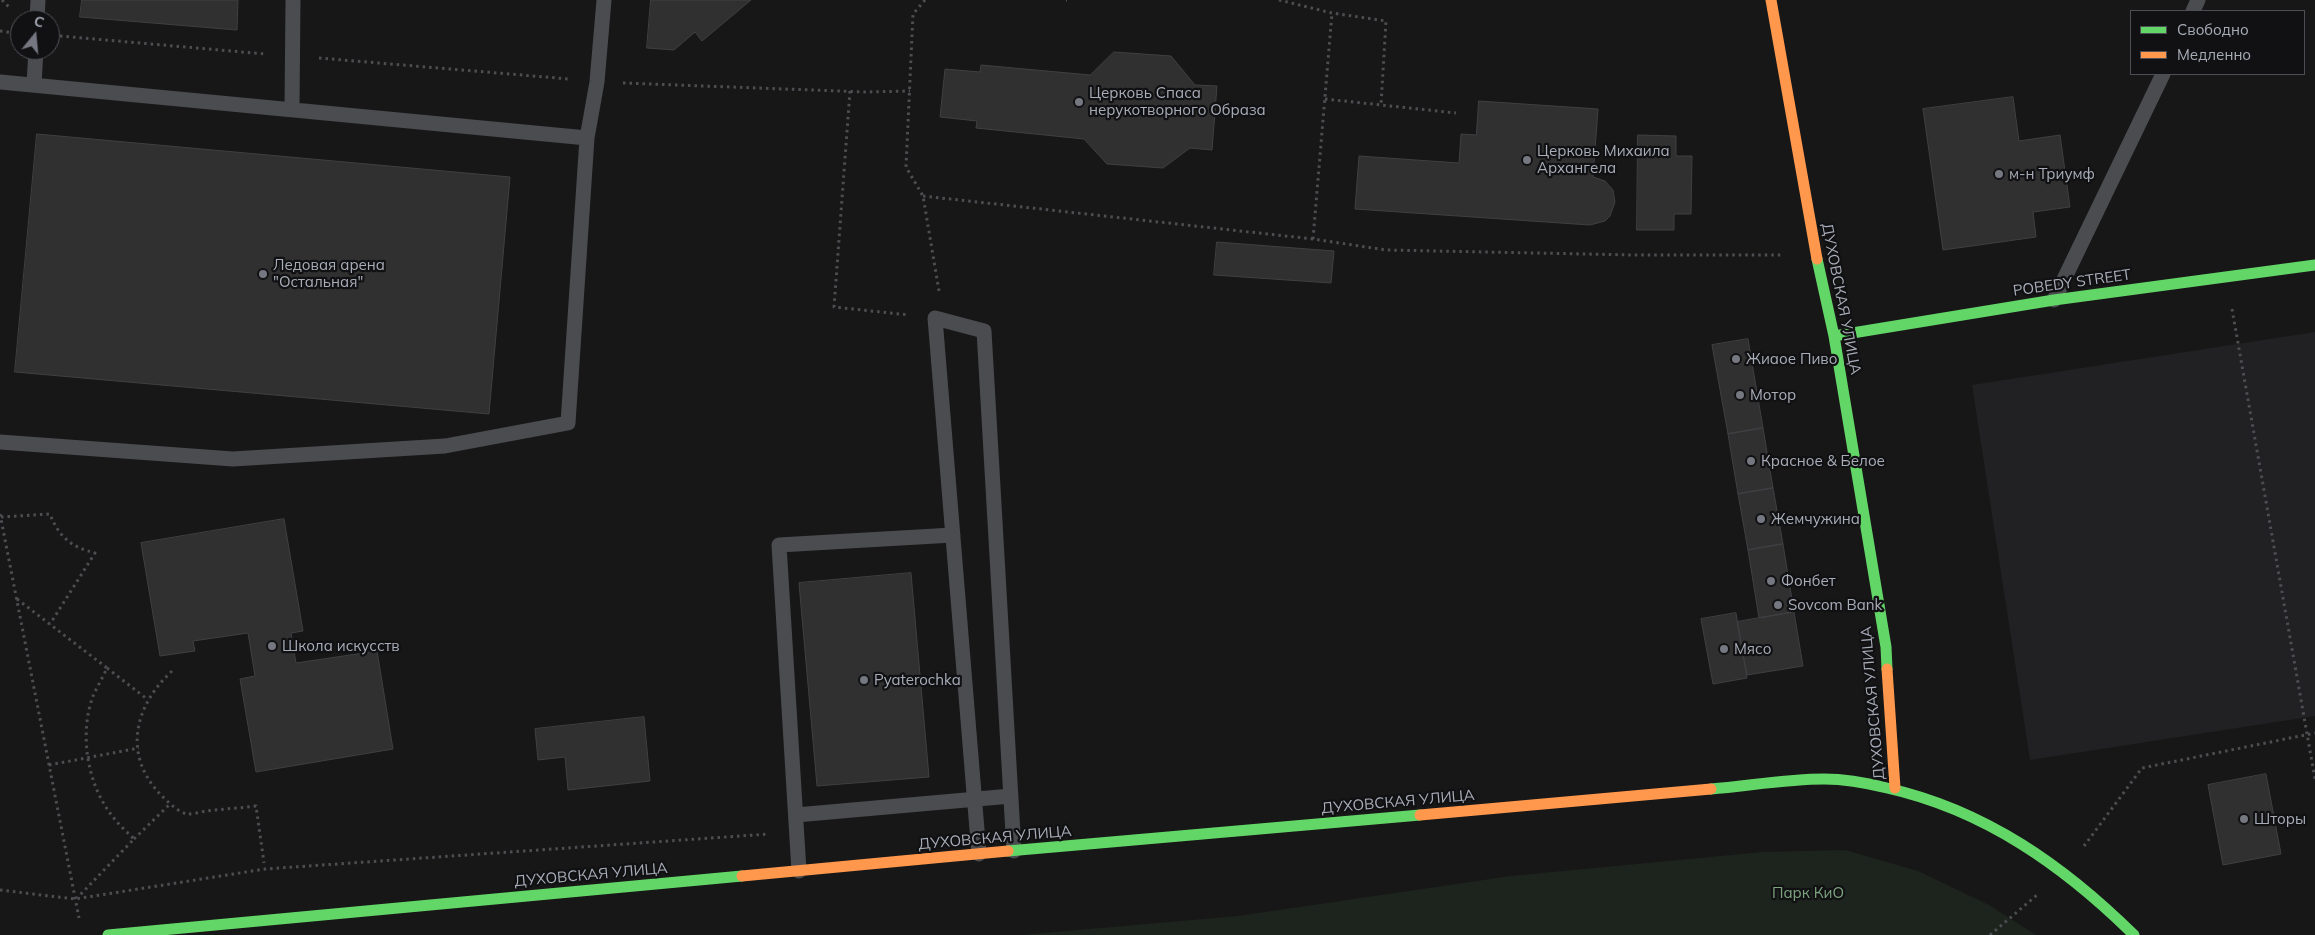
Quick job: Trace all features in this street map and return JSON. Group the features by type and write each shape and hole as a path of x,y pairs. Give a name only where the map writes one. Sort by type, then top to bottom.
{"street":[{"name":"ДУХОВСКАЯ УЛИЦА","path":"108,935 1802,780 1850,780 1895,788 1886,647 1834,336 1816,255 1771,0"},
{"name":"POBEDY STREET","path":"1834,336 2054,300 2315,265"},
{"path":"1895,788 1931,799 1995,828 2032,850 2109,908 2134,935"}],"lane":[{"path":"292,109 293,0"},
{"path":"0,442 233,459 445,446 568,423 587,138 598,82 604,0"},
{"path":"34,84 35,60"},
{"path":"2054,300 2163,75"},
{"path":"0,82 587,138"},
{"path":"979,854 935,318 984,331 1014,851"},
{"path":"799,871 779,545 953,534"},
{"path":"796,815 1011,796"}],"path":[{"path":"850,91 834,307 935,318 940,298 923,196 906,167 912,14 925,0"},
{"path":"1279,0 1332,13 1386,21 1382,105"},
{"path":"1313,239 1332,13"},
{"path":"60,37 598,82 850,91 910,90"},
{"path":"1325,99 1456,113"},
{"path":"923,196 1313,239 1386,250 1634,255 1816,255"},
{"path":"2227,277 2315,779"},
{"path":"50,624 95,553 80,549 66,541 56,528 50,514 0,516 80,926"},
{"path":"16,598 147,700"},
{"path":"107,668 93,697 86,728 88,757 96,789 112,816 134,839"},
{"path":"172,671 158,684 147,700 140,718 137,737 146,774 156,790 170,804 186,814 256,806 264,863"},
{"path":"1990,935 2064,873 2142,768 2315,733"},
{"path":"49,765 139,748"},
{"path":"76,899 170,804"},
{"path":"0,890 76,899 265,870 772,833 796,815"}],"shaded area":[{"path":"2315,332 2315,716 2030,760 1972,385"}],"green space":[{"name":"Парк КиО","path":"1845,850 1918,871 1989,905 2036,935 1021,935 1238,916 1511,876 1763,852"}],"building":[{"path":"82,0 238,0 237,30 80,17"},
{"path":"651,0 751,0 702,41 695,32 674,50 647,48"},
{"name":"Церковь Спаса нерукотворного Образа","path":"1114,52 1171,56 1195,85 1217,86 1212,150 1190,148 1163,168 1107,164 1084,139 976,128 977,121 940,117 945,69 980,72 981,65 1090,75"},
{"name":"м-н Триумф","path":"2013,97 2019,141 2060,135 2070,207 2033,212 2036,237 1943,250 1923,109"},
{"name":"Церковь Михаила Архангела","path":"1479,101 1598,109 1593,177 1605,181 1613,190 1615,202 1610,216 1605,221 1590,225 1355,209 1359,156 1459,163 1461,134 1476,135"},
{"name":"Ледовая арена \"Остальная\"","path":"37,134 510,177 489,414 15,372"},
{"path":"1638,135 1676,136 1676,156 1692,156 1691,214 1674,214 1674,230 1637,230"},
{"path":"1217,242 1334,251 1331,283 1214,275"},
{"path":"1748,339 1763,428 1728,434 1712,345"},
{"name":"Красное & Белое","path":"1763,428 1773,488 1738,494 1728,434"},
{"name":"Жемчужина","path":"1773,488 1783,544 1748,550 1738,494"},
{"name":"Школа искусств","path":"284,519 303,631 291,633 296,663 377,651 393,749 256,772 240,679 255,676 248,633 193,641 195,651 160,656 141,543"},
{"name":"Фонбет","path":"1783,544 1794,612 1759,618 1748,550"},
{"name":"Pyaterochka","path":"911,573 929,777 817,786 799,583"},
{"path":"1794,612 1803,666 1747,675 1737,622"},
{"name":"Мясо","path":"1736,613 1747,678 1713,684 1701,619"},
{"path":"644,717 650,781 568,790 565,757 538,760 535,729"},
{"name":"Шторы","path":"2266,774 2281,854 2223,865 2208,785"}],"traffic: fast":[{"path":"1817,259 1834,336 1886,647 1887,669"},
{"path":"1834,336 2054,300 2315,265"},
{"path":"1711,789 1796,780 1832,779 1872,784 1923,798 1990,826 2021,844 2080,886 2134,935"},
{"path":"1008,851 1420,815"},
{"path":"108,935 742,876"}],"traffic: slow":[{"path":"1771,0 1817,259"},
{"path":"1887,669 1895,788"},
{"path":"1420,815 1711,789"},
{"path":"742,876 1008,851"}],"place":[{"name":"Церковь Спаса нерукотворного Образа","path":"1079,102"},
{"name":"Церковь Михаила Архангела","path":"1527,160"},
{"name":"м-н Триумф","path":"1999,174"},
{"name":"Ледовая арена \"Остальная\"","path":"263,274"},
{"name":"Жиаое Пиво","path":"1736,359"},
{"name":"Мотор","path":"1740,395"},
{"name":"Красное & Белое","path":"1751,461"},
{"name":"Жемчужина","path":"1761,519"},
{"name":"Фонбет","path":"1771,581"},
{"name":"Sovcom Bank","path":"1778,605"},
{"name":"Школа искусств","path":"272,646"},
{"name":"Мясо","path":"1724,649"},
{"name":"Pyaterochka","path":"864,680"},
{"name":"Шторы","path":"2244,819"}]}
